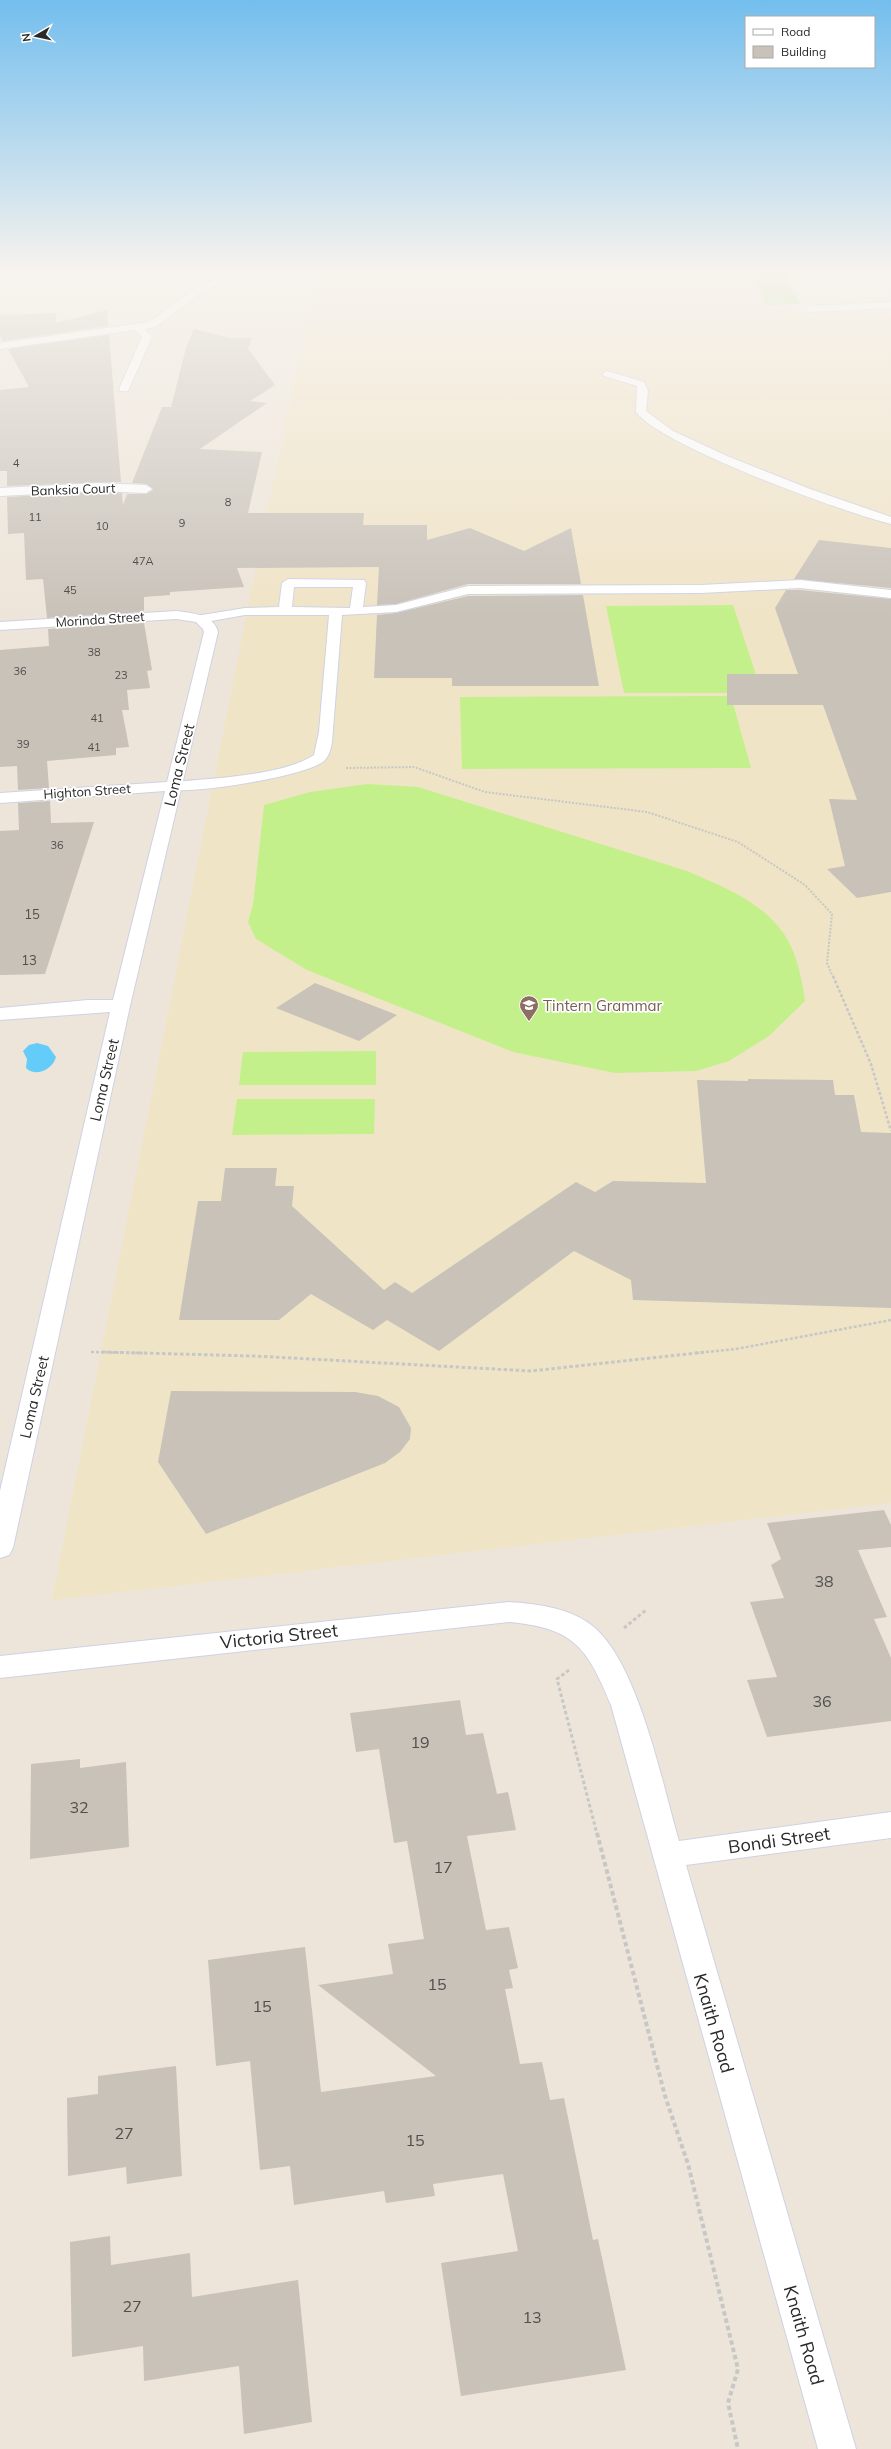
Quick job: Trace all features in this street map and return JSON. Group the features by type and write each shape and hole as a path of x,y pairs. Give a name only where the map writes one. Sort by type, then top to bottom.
{"street":[{"name":"Banksia Court","path":"0,492 98,487 146,489"},
{"name":"Morinda Street","path":"0,626 165,615 187,616 200,619"},
{"name":"Loma Street","path":"0,1548 121,1006 210,632 210,627 200,619"},
{"name":"Highton Street","path":"0,798 174,786"},
{"path":"0,1014 88,1006 121,1006"},
{"name":"Victoria Street","path":"0,1667 490,1612 527,1613 558,1619"},
{"name":"Knaith Road","path":"558,1619 583,1634 598,1648 613,1673 624,1705 837,2449"},
{"name":"Bondi Street","path":"667,1855 891,1825"}],"lane":[{"path":"642,386 644,396 641,405 641,412 649,420 692,444 791,486 891,522"},
{"path":"285,612 288,583 360,583 356,611"},
{"path":"200,619 225,614 356,611 401,608 449,592 468,590 701,589 800,584 891,594"},
{"path":"174,786 221,782 264,774 294,768 319,758 324,750 336,611"}],"path":[{"path":"319,758 350,769 414,767 485,792 647,812 738,842 805,884 832,914 827,963 871,1064 891,1131"},
{"path":"91,1352 254,1356 530,1371 736,1350 891,1320"},
{"path":"557,1679 665,2096 688,2164 738,2369 728,2403 738,2449"}],"shaded area":[{"name":"Tintern Grammar","path":"293,386 891,386 891,1503 52,1600 261,541"}],"green space":[{"path":"733,605 762,693 624,693 606,606"},
{"path":"731,696 751,768 462,769 460,697"},
{"path":"367,784 418,787 687,871 727,889 764,912 775,922 789,941 796,958 805,1001 769,1036 729,1061 696,1071 615,1073 513,1052 307,970 256,939 248,922 253,905 264,805 310,792"},
{"path":"376,1051 376,1085 239,1085 243,1052"},
{"path":"237,1099 375,1099 374,1134 232,1135"}],"water":[{"path":"37,1043 48,1046 56,1057 51,1065 44,1071 34,1072 26,1068 27,1059 23,1051 29,1045"}],"building":[{"path":"113,386 121,482 7,486 7,471 0,471 0,390 29,387"},
{"path":"176,386 273,386 250,401 267,403 200,449 262,452 248,513 364,513 363,525 427,525 427,540 470,528 524,551 571,528 581,584 468,584 396,604 377,605 379,567 237,568 244,587 170,592 170,595 144,597 144,612 47,618 43,579 26,580 24,533 8,534 7,497 98,492 122,493 123,505 127,494 146,494 153,490 147,484 132,483 162,407 171,407"},
{"path":"819,540 891,548 891,588 794,579"},
{"path":"786,590 891,599 891,892 857,898 827,869 845,866 829,799 857,800 823,705 727,705 727,674 798,674 775,608"},
{"path":"583,595 599,686 452,686 452,678 374,678 377,615 396,613 468,596"},
{"path":"144,623 152,670 147,671 150,688 127,690 129,710 122,710 129,747 116,748 116,755 47,761 49,788 18,790 17,766 0,767 0,650 49,646 48,629"},
{"path":"50,801 51,823 94,822 45,974 0,975 0,831 19,830 18,803"},
{"path":"315,983 397,1015 359,1041 276,1008"},
{"path":"748,1079 833,1080 835,1095 854,1095 861,1132 891,1133 891,1308 633,1300 631,1280 574,1251 439,1351 387,1320 373,1330 311,1294 279,1320 179,1320 198,1201 221,1201 225,1168 277,1168 275,1186 294,1186 292,1206 384,1290 395,1282 412,1293 576,1182 595,1192 613,1181 706,1183 697,1080 748,1081"},
{"path":"171,1391 355,1392 378,1396 399,1407 411,1428 410,1439 400,1452 385,1463 206,1534 158,1462"},
{"path":"884,1510 891,1525 891,1547 858,1550 887,1617 874,1619 891,1658 891,1721 767,1737 747,1680 777,1677 750,1602 784,1598 771,1565 781,1559 767,1523"},
{"path":"460,1700 466,1735 483,1733 497,1794 508,1792 516,1830 467,1836 486,1930 509,1927 518,1968 509,1970 513,1988 505,1989 520,2064 542,2062 550,2100 564,2098 593,2240 598,2239 626,2370 461,2396 441,2263 518,2251 503,2174 433,2184 435,2196 386,2203 384,2191 294,2205 290,2166 260,2170 250,2061 216,2066 208,1960 305,1947 321,2092 436,2076 318,1985 393,1974 388,1944 424,1939 407,1841 394,1843 379,1749 356,1752 350,1713"},
{"path":"80,1759 80,1768 126,1762 129,1847 30,1859 31,1764"},
{"path":"176,2066 182,2176 127,2184 126,2167 68,2176 67,2098 98,2094 98,2076"},
{"path":"110,2236 111,2265 190,2253 192,2297 298,2280 312,2422 244,2434 239,2366 144,2381 143,2346 72,2357 70,2242"}],"place":[{"name":"Tintern Grammar","path":"529,1022"}]}
